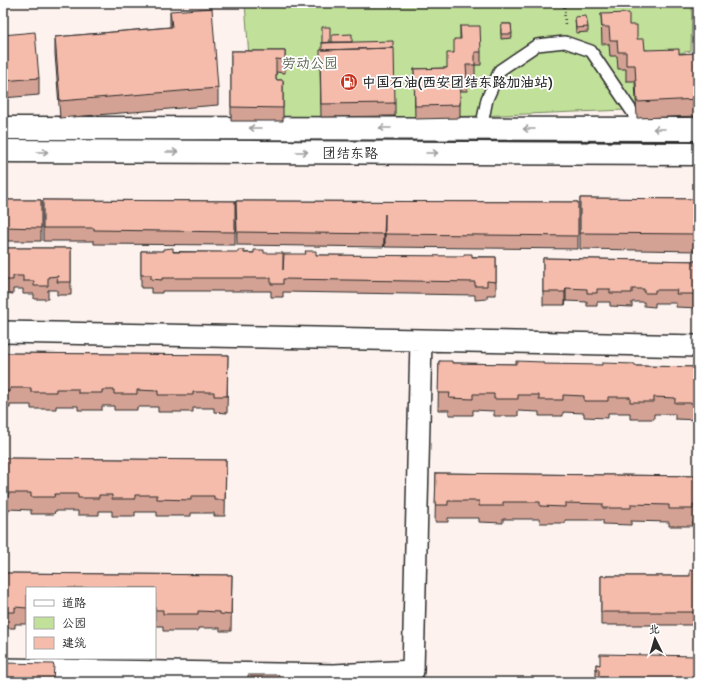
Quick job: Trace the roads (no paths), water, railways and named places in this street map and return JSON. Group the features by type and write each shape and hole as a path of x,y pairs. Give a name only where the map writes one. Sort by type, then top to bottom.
{"street":[{"path":"3,128 698,129"},
{"name":"团结东路","path":"3,152 698,154"},
{"path":"3,332 698,346"},
{"path":"3,669 334,679 413,671 421,340"}],"lane":[{"path":"481,128 487,99 500,70 537,44 565,42 591,51 633,113 638,129"}],"place":[{"name":"中国石油(西安团结东路加油站)","path":"349,82"}],"park label":[{"name":"劳动公园","path":"310,63"}]}
